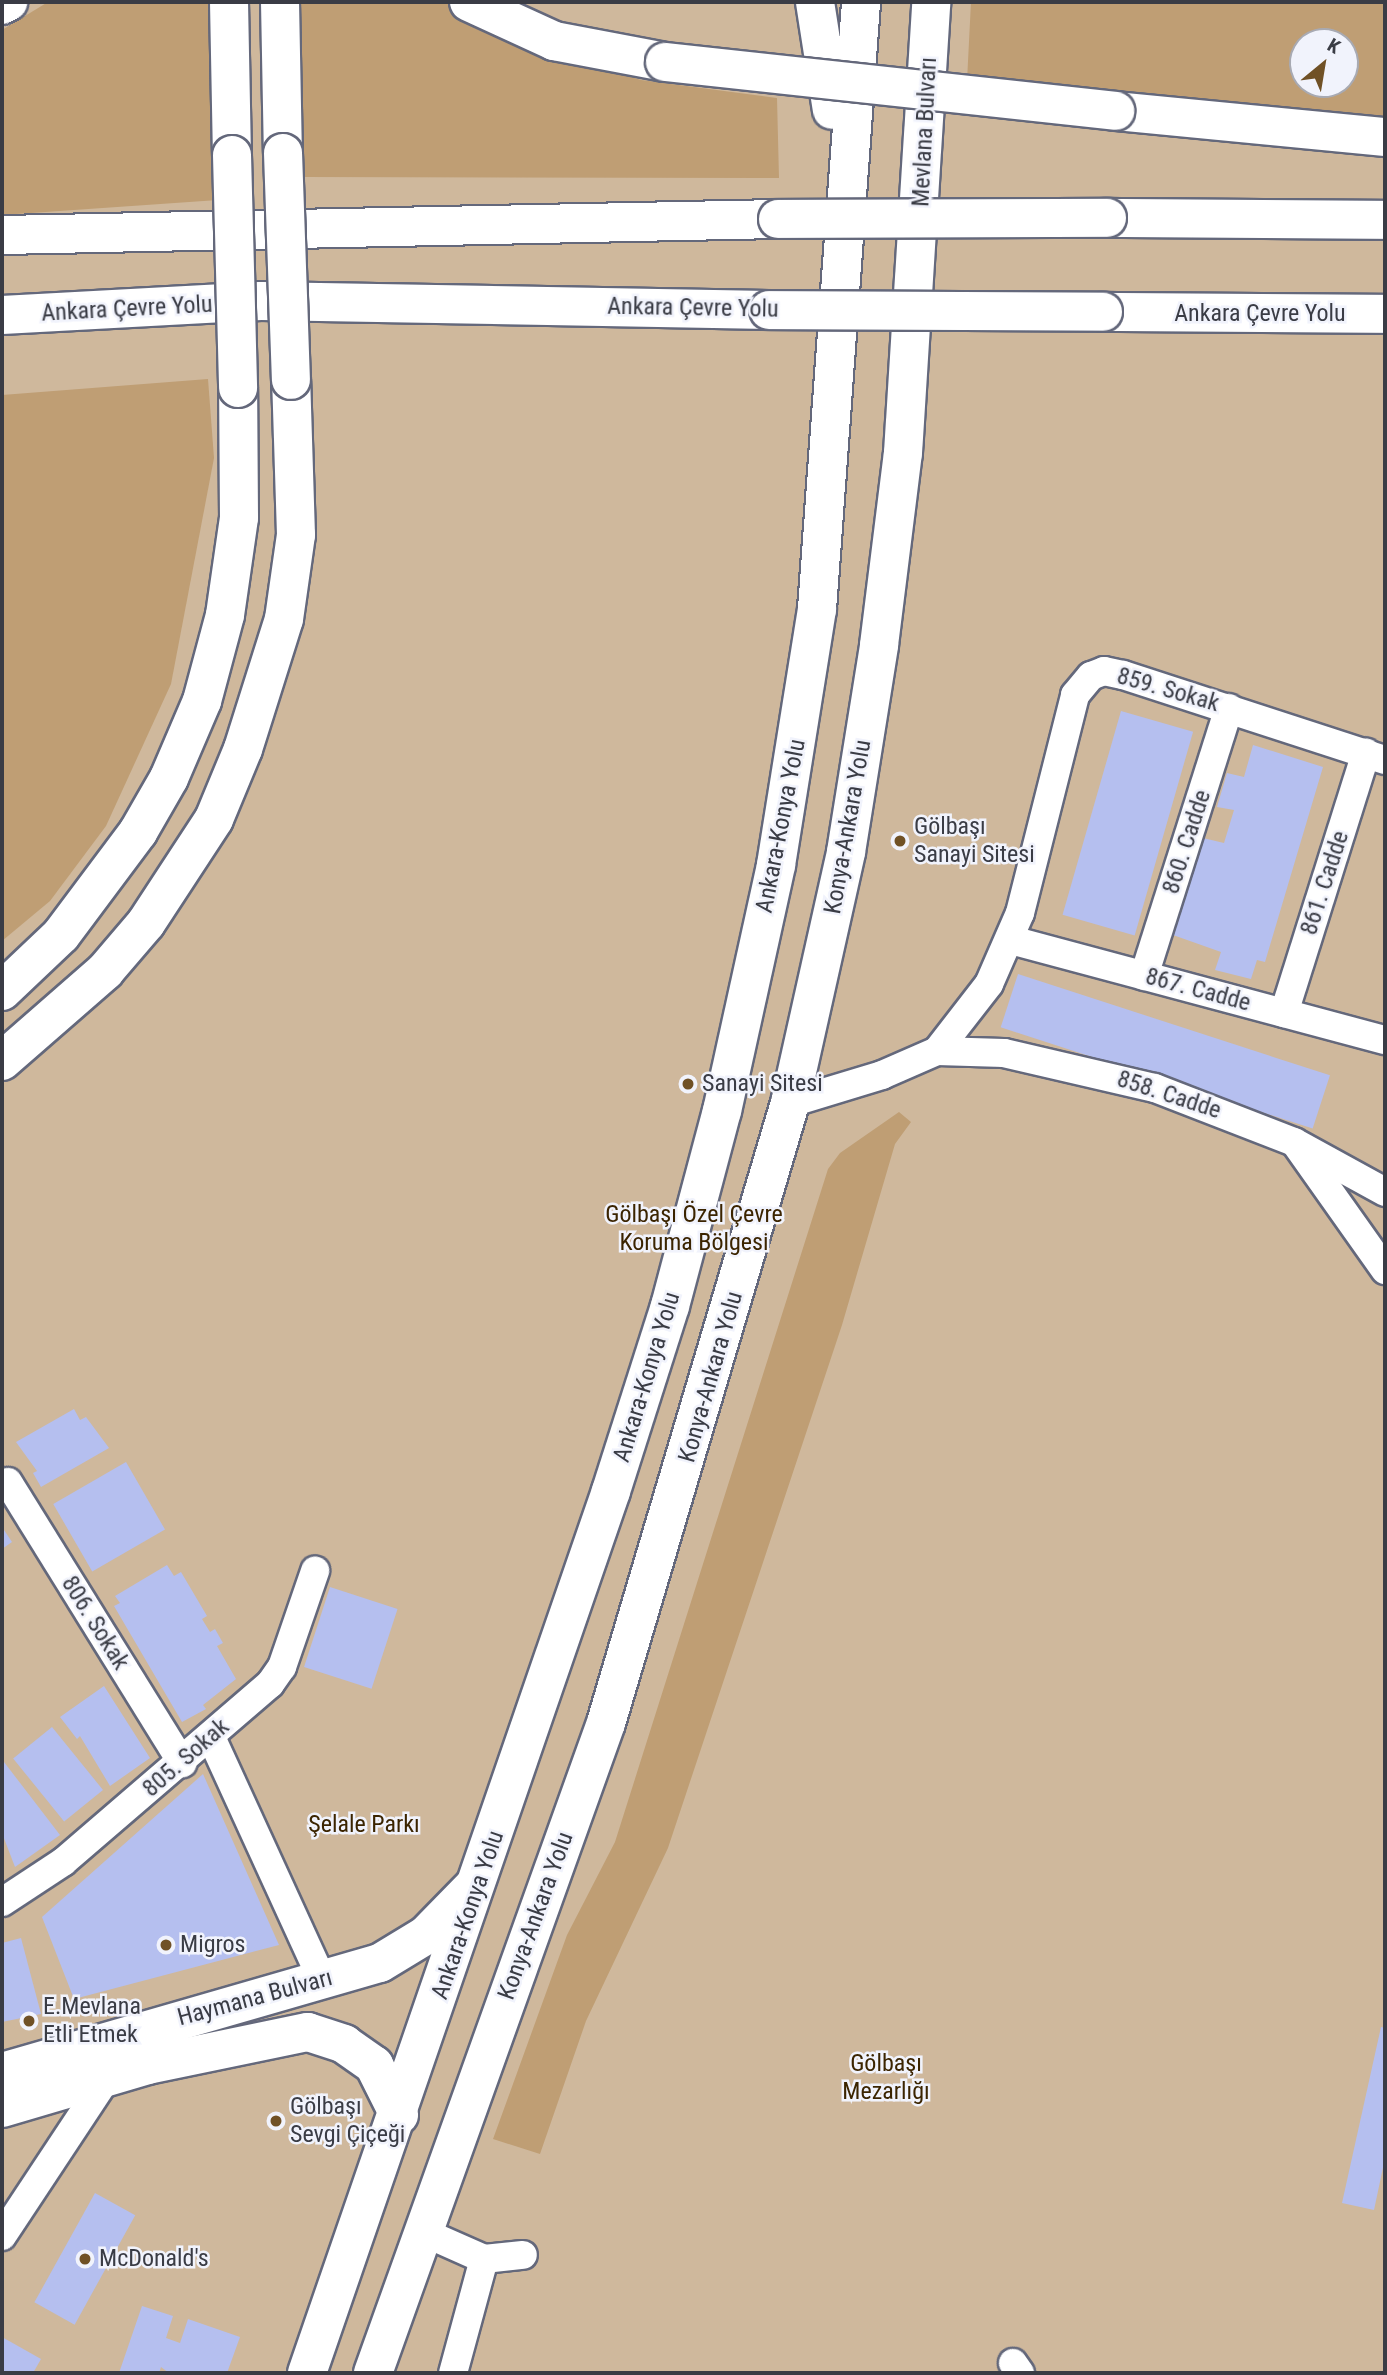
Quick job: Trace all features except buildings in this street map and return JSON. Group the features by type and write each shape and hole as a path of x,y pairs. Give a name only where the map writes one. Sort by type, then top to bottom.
{"highway":[{"path":"2,5 8,2"},
{"path":"2,991 61,935 138,832 202,701 225,615 239,518 229,2"},
{"path":"2,1061 105,971 146,923 214,819 243,749 284,619 296,535 279,2"},
{"path":"469,2 554,41 665,62 1115,111 1385,137"},
{"path":"815,2 832,110 841,260"},
{"path":"841,260 861,2"},
{"name":"Mevlana Bulvarı","path":"918,262 933,11"},
{"path":"2,235 778,219 1385,220"},
{"name":"Ankara-Konya Yolu","path":"307,2373 482,1877 670,1306 722,1111 776,865 817,610 841,260"},
{"name":"Konya-Ankara Yolu","path":"373,2373 606,1723 790,1103 846,852 879,645 902,453 918,262"},
{"name":"Ankara Çevre Yolu","path":"2,315 261,301 769,310 1385,314"},
{"name":"Haymana Bulvarı","path":"2,2072 114,2036 380,1963 404,1951 440,1922 482,1877"},
{"name":"Haymana Bulvarı","path":"2,2108 111,2074 247,2041 308,2032 344,2045 374,2065 399,2115"}],"street":[{"name":"859. Sokak","path":"790,1103 882,1075 937,1051 989,984 1011,940 1081,683 1104,671 1376,756"},
{"name":"860. Cadde","path":"1144,976 1229,708"},
{"name":"861. Cadde","path":"1284,1013 1376,756"},
{"name":"867. Cadde","path":"1011,940 1385,1040"},
{"name":"858. Cadde","path":"937,1051 983,1051 1073,1066 1155,1088 1294,1142 1385,1192"},
{"path":"1294,1142 1385,1270"},
{"name":"806. Sokak","path":"8,1482 182,1763"},
{"name":"805. Sokak","path":"2,1902 64,1862 182,1763 282,1667 315,1571"},
{"path":"211,1737 322,1980"},
{"path":"2,2236 111,2074 114,2036"},
{"path":"423,2232 484,2259 523,2255"},
{"path":"453,2373 484,2259"}],"green space":[{"name":"Gölbaşı Özel Çevre Koruma Bölgesi","path":"2,2 1385,2 1385,2373 2,2373"}],"shaded area":[{"path":"48,2 218,2 218,200 2,215 2,30"},
{"path":"296,2 447,2 467,18 530,47 641,80 777,98 779,178 304,177"},
{"path":"971,2 1385,2 1385,125 967,81"},
{"path":"208,379 214,458 171,684 106,826 50,901 2,941 2,395"},
{"path":"899,1112 911,1122 895,1144 842,1325 668,1848 586,2021 540,2154 493,2139 567,1935 615,1842 828,1169 840,1153"}],"place":[{"name":"Gölbaşı Sanayi Sitesi","path":"900,841"},
{"name":"Sanayi Sitesi","path":"688,1084"},
{"name":"Migros","path":"166,1945"},
{"name":"E.Mevlana Etli Etmek","path":"29,2021"},
{"name":"Gölbaşı Sevgi Çiçeği","path":"276,2121"},
{"name":"McDonald's","path":"85,2259"}],"park label":[{"name":"Şelale Parkı","path":"364,1825"},
{"name":"Gölbaşı Mezarlığı","path":"886,2078"}]}
